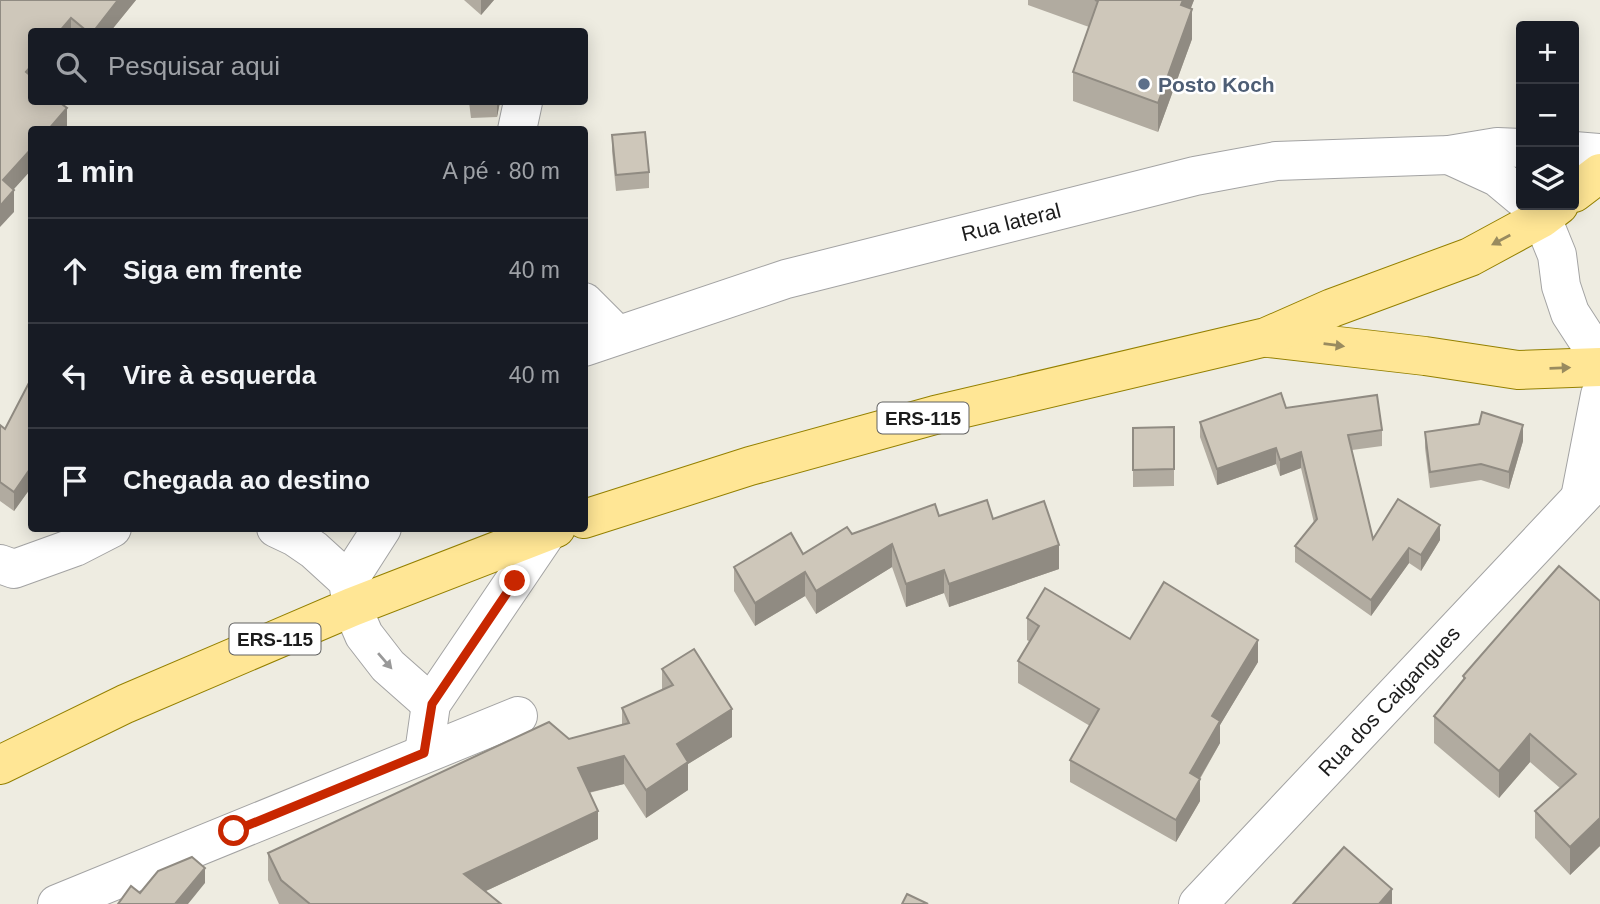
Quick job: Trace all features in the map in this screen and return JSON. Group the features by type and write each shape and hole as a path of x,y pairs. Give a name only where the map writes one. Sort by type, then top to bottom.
{"main road":[{"path":"1579,189 1600,173"},
{"name":"ERS-115","path":"588,518 751,466 922,418 1266,337 1332,308 1471,257 1533,210"},
{"name":"ERS-115","path":"1266,337 1518,370 1600,367"},
{"name":"ERS-115","path":"0,765 350,594 546,532"}],"street":[{"path":"518,126 522,105"},
{"name":"Rua lateral","path":"601,341 786,279 1195,176 1276,161 1449,155 1497,147 1516,148"},
{"path":"1579,151 1600,153"},
{"name":"Rua lateral","path":"1449,155 1497,177 1516,190"},
{"path":"1540,210 1557,255 1561,286 1570,313 1600,359"},
{"path":"588,311 601,341"},
{"path":"1590,487 1600,395"},
{"name":"Rua dos Caigangues","path":"1198,904 1590,487"},
{"path":"4,571 75,547 104,532"},
{"path":"284,532 314,550 350,594 364,635 383,660 432,704"},
{"path":"350,594 380,532"},
{"path":"424,753 432,704 551,532"},
{"path":"57,904 518,716"}],"building":[{"path":"0,0 118,0 96,28 83,28 71,18 62,28 28,28 28,105 63,105 67,108 51,126 28,126 28,152 3,180 14,190 0,206"},
{"path":"1095,0 1183,0 1181,5 1192,9 1158,103 1073,72 1098,1"},
{"path":"645,132 649,172 616,175 612,135"},
{"path":"28,385 28,472 14,492 0,482 0,425 5,429"},
{"path":"1281,393 1286,408 1377,395 1382,430 1348,435 1373,539 1398,499 1440,525 1421,555 1409,548 1371,600 1295,546 1317,519 1301,452 1280,460 1276,448 1217,469 1200,422"},
{"path":"1482,412 1523,425 1509,472 1481,464 1430,472 1425,432 1479,424"},
{"path":"1174,427 1174,469 1133,470 1133,428"},
{"path":"987,500 993,519 1044,501 1059,545 949,584 944,570 906,584 892,544 816,591 805,572 755,603 734,567 791,533 803,554 847,527 852,534 935,504 939,516"},
{"path":"1559,566 1600,601 1600,818 1570,847 1535,811 1576,774 1530,734 1499,771 1434,716 1465,678 1463,676"},
{"path":"1164,582 1258,640 1212,716 1220,721 1190,773 1200,779 1176,820 1070,760 1099,709 1018,661 1039,626 1027,618 1045,588 1130,639"},
{"path":"694,649 732,709 677,744 688,762 646,790 624,756 578,768 598,811 464,874 501,904 310,904 281,880 268,853 549,722 569,739 629,723 622,708 673,685 662,669"},
{"path":"1344,847 1392,889 1379,904 1293,904"},
{"path":"192,857 205,868 175,904 118,904 131,886 140,893 158,871"},
{"path":"907,894 928,904 902,904"}],"place":[{"name":"Posto Koch","path":"1144,84"}],"route":[{"path":"234,831 424,753 432,704 515,581"}]}
